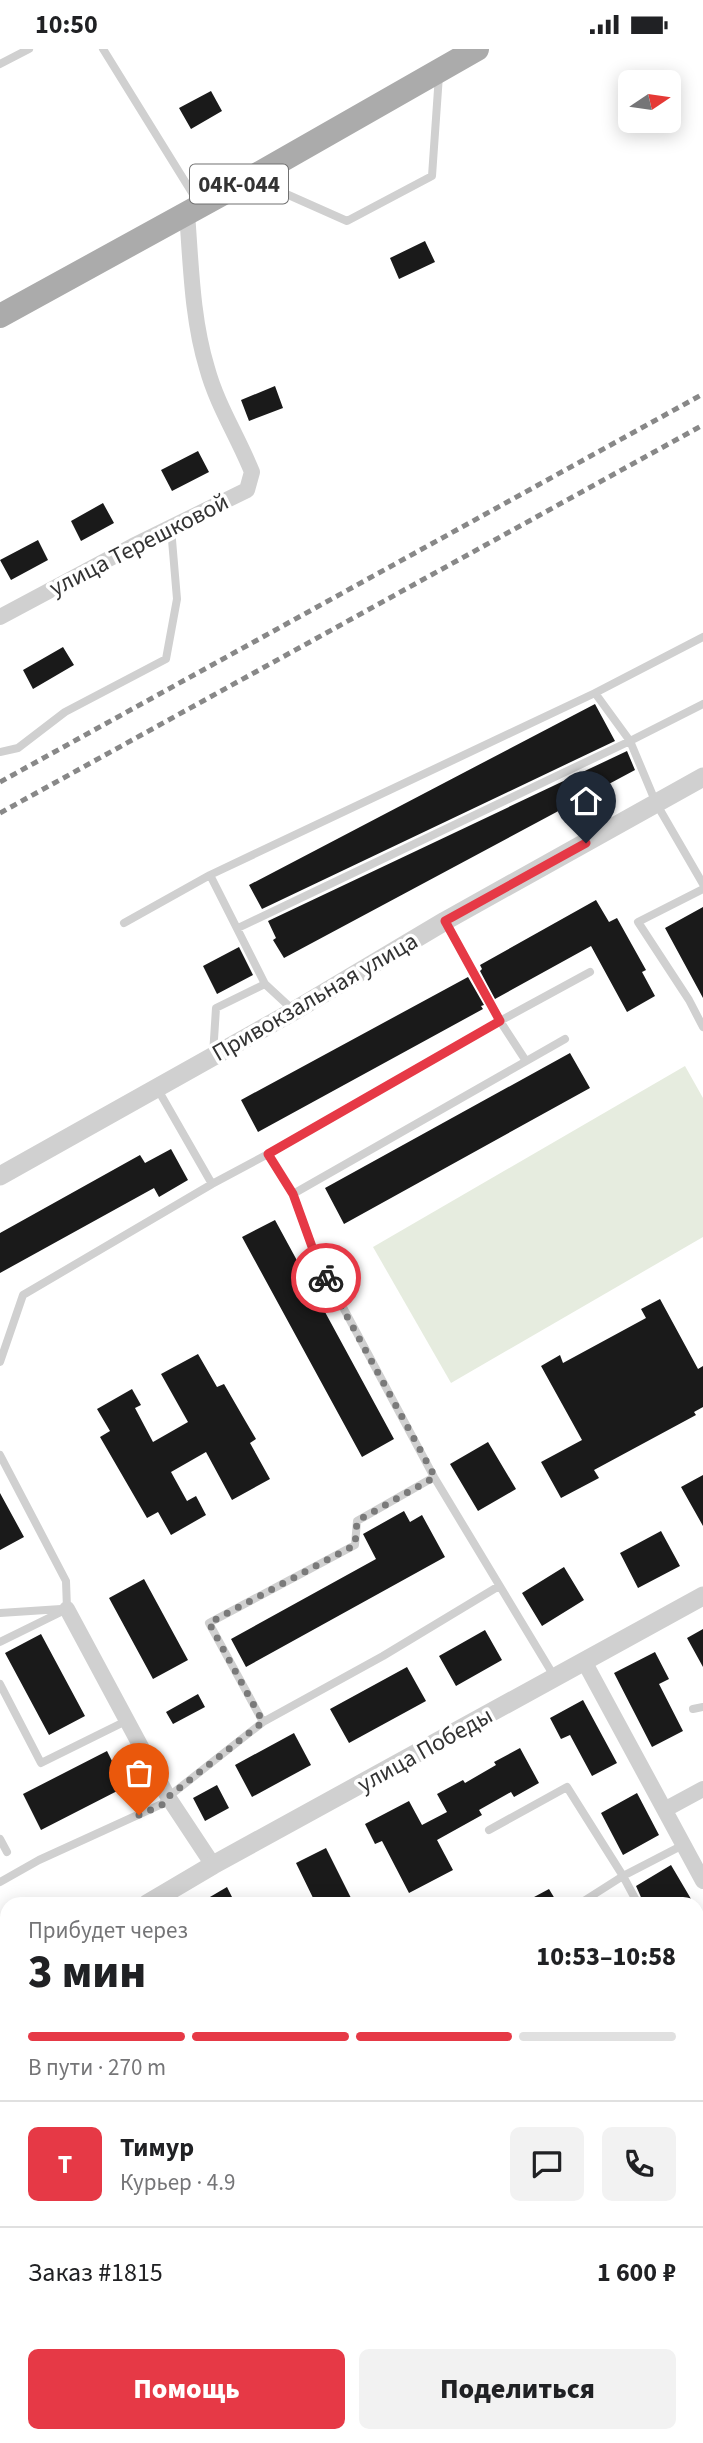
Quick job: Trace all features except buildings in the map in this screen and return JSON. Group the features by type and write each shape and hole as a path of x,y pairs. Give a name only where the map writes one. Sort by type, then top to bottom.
{"main road":[{"name":"04К-044","path":"0,316 251,178 439,71 468,51"}],"street":[{"name":"улица Терешковой","path":"0,617 247,490 253,472 219,404 207,368 193,287 194,209"},
{"name":"Привокзальная улица","path":"0,1176 294,1011 445,921 703,777"},
{"name":"улица Победы","path":"159,1897 703,1596"},
{"path":"67,1609 168,1797 214,1865"},
{"path":"585,1663 703,1881"},
{"path":"666,1809 703,1789"}],"lane":[{"path":"0,64 29,49"},
{"path":"103,49 194,209"},
{"path":"251,178 347,221 432,176 439,71"},
{"path":"0,752 18,748 65,712 166,659 177,599 171,528"},
{"path":"124,923 210,875 595,693 703,637"},
{"path":"595,693 630,741 656,803 703,886 638,922 689,1000 703,1027"},
{"path":"238,928 703,704"},
{"path":"210,875 265,984 294,1011"},
{"path":"445,921 500,1021 526,1061"},
{"path":"0,1362 23,1295 212,1184 590,972"},
{"path":"213,1056 216,1008 265,984"},
{"path":"293,1194 565,1039"},
{"path":"157,1088 212,1184"},
{"path":"268,1154 293,1194 315,1255 435,1477 555,1679"},
{"path":"0,1455 66,1581 67,1609"},
{"path":"263,1722 209,1623 355,1545 357,1521 435,1477"},
{"path":"0,1882 39,1860 164,1804 168,1797 263,1722 383,1656 499,1586"},
{"path":"0,1613 67,1609"},
{"path":"0,1642 67,1609"},
{"path":"0,1684 41,1763 128,1720"},
{"path":"693,1709 703,1707"},
{"path":"489,1830 566,1787 634,1897"},
{"path":"0,1839 7,1852"},
{"path":"590,1897 623,1876 684,1845"}],"shaded area":[{"path":"685,1066 703,1098 703,1237 451,1383 373,1247"}],"railway":[{"path":"0,782 703,394"},
{"path":"0,813 703,425"}],"way so far":[{"path":"139,1815 164,1804 168,1797 263,1722 209,1623 355,1545 357,1521 435,1477 326,1278"}],"route":[{"path":"326,1278 293,1194 268,1154 500,1021 445,921 586,843"}]}
